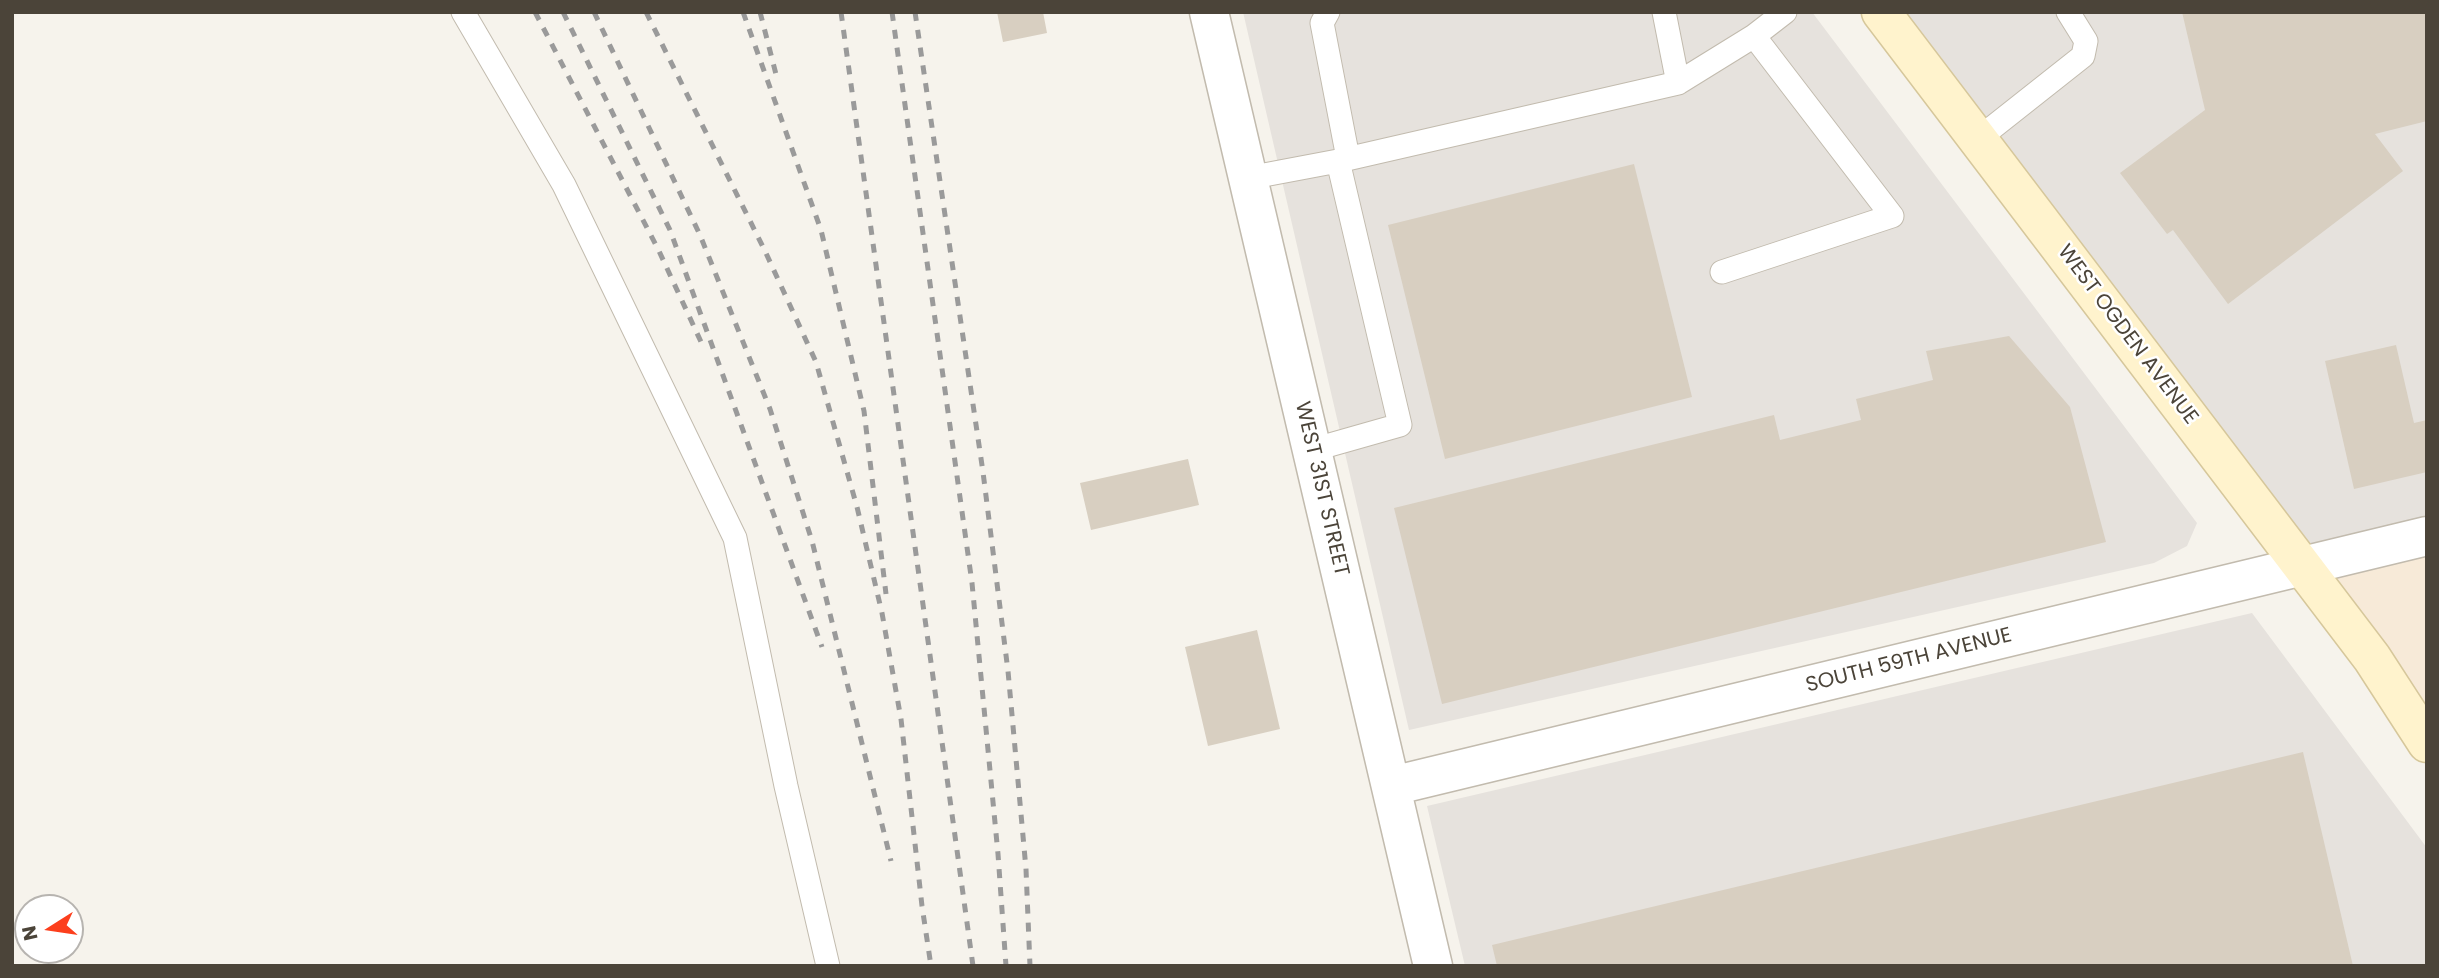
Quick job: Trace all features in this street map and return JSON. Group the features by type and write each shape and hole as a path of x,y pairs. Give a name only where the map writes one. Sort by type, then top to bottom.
{"main road":[{"name":"WEST OGDEN AVENUE","path":"1881,12 2372,658 2427,743"},
{"name":"WEST OGDEN AVENUE","path":"2372,658 2427,718"}],"street":[{"name":"WEST 31ST STREET","path":"1209,12 1433,966"},
{"name":"SOUTH 59TH AVENUE","path":"1392,786 2427,537"}],"lane":[{"path":"463,12 564,185 735,538 786,786 828,966"},
{"path":"1312,450 1400,425 1343,160 1322,23 1328,12"},
{"path":"1664,12 1678,83"},
{"path":"1248,178 1343,160 1678,83 1754,36 1785,12"},
{"path":"1978,139 2083,56 2086,41 2068,12"},
{"path":"1722,272 1892,216 1754,36"}],"shaded area":[{"path":"1243,12 1812,12 2197,523 2187,546 2154,563 1409,730"},
{"path":"1894,12 2427,12 2427,526 2306,554"},
{"path":"2427,551 2427,717 2312,578"},
{"path":"2252,613 2427,848 2427,966 1465,966 1427,806"}],"building":[{"path":"997,12 1043,12 1047,33 1003,42"},
{"path":"2182,12 2427,12 2427,121 2375,134 2403,171 2228,304 2173,230 2167,234 2120,173 2205,110"},
{"path":"1634,164 1692,397 1445,459 1388,225"},
{"path":"2009,336 2070,407 2106,542 1442,704 1394,508 1774,415 1780,440 1861,420 1856,399 1933,380 1926,351"},
{"path":"2396,345 2414,423 2427,420 2427,472 2354,489 2325,361"},
{"path":"1188,459 1199,505 1091,530 1080,483"},
{"path":"1257,630 1280,729 1208,746 1185,647"},
{"path":"2303,752 2353,966 1497,966 1492,945"}],"railway":[{"path":"535,12 659,251 702,344"},
{"path":"563,12 670,230 822,647"},
{"path":"594,12 700,235 770,409 812,541 891,861"},
{"path":"646,12 765,251 816,362 857,507 882,613 901,719 931,966"},
{"path":"743,12 821,230 864,411 886,594"},
{"path":"760,12 777,78"},
{"path":"841,12 973,966"},
{"path":"892,12 972,583 1006,966"},
{"path":"915,12 983,472 1008,671 1026,869 1030,966"}]}
